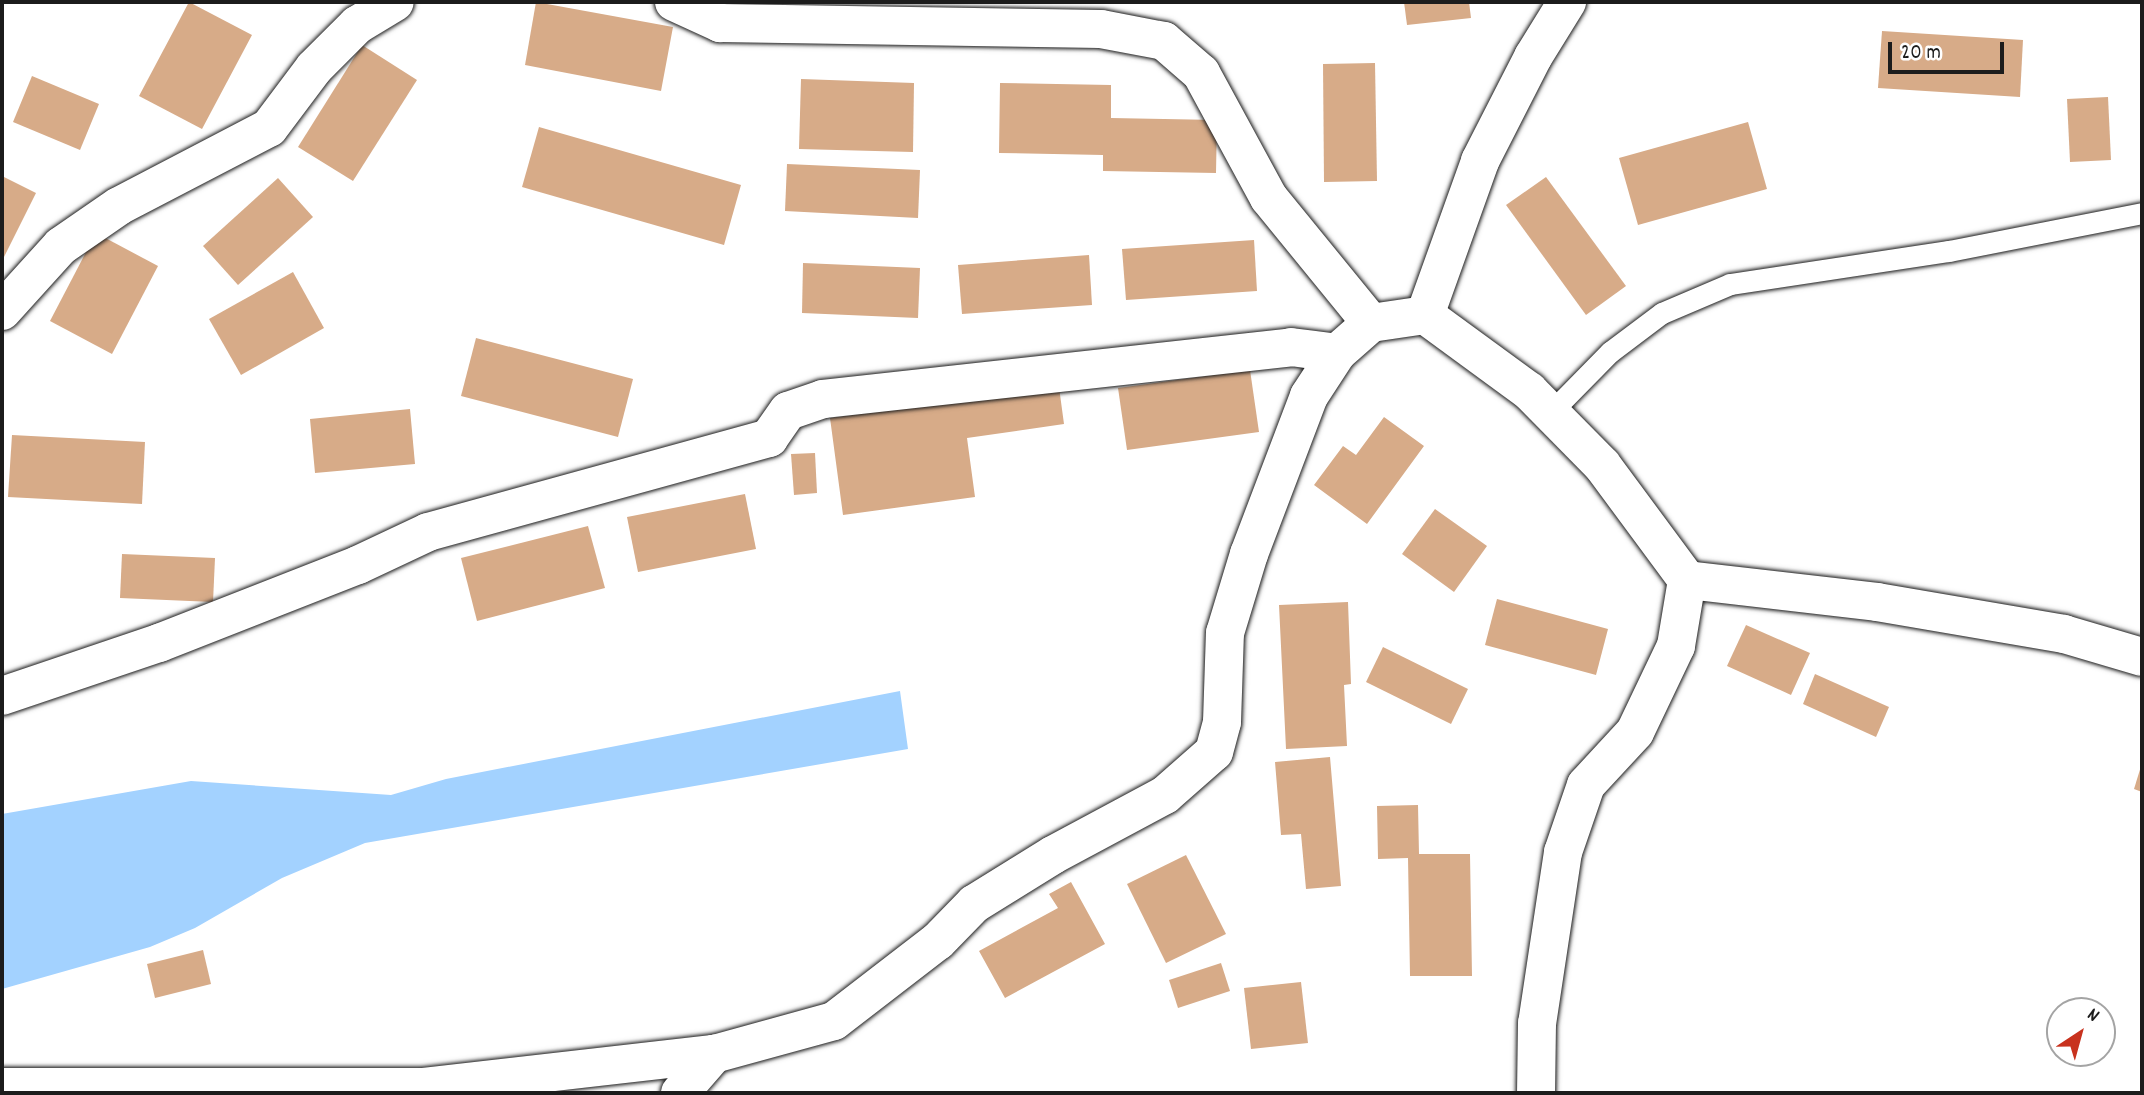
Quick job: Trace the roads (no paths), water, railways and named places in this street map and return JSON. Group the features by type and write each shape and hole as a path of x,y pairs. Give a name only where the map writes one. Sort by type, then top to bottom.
{"street":[{"path":"2,311 61,246 119,206 269,128 314,68 357,25 395,2"},
{"path":"674,2 720,23 1101,29 1164,41 1201,72 1269,198 1371,323"},
{"path":"1425,315 1480,161 1533,57 1567,2"},
{"path":"2,1087 423,1087 713,1054 834,1021 938,941 974,904 1053,855 1165,795 1214,752 1222,722 1225,633 1249,554 1309,396 1337,353 1371,323 1425,315 1529,391 1602,465 1687,580 1676,646 1635,732 1587,785 1563,852 1537,1023 1536,1093"},
{"path":"2,696 159,643 358,565 428,532 769,438 788,411 823,399 1291,347 1337,353"},
{"path":"1687,580 1877,602 2064,634 2142,657"},
{"path":"680,1093 713,1054"}],"lane":[{"path":"1550,413 1609,352 1662,313 1730,285 1949,251 2142,214"}],"water":[{"path":"900,691 908,749 365,843 282,878 195,928 150,947 2,989 2,814 191,781 391,795 446,779"}]}
